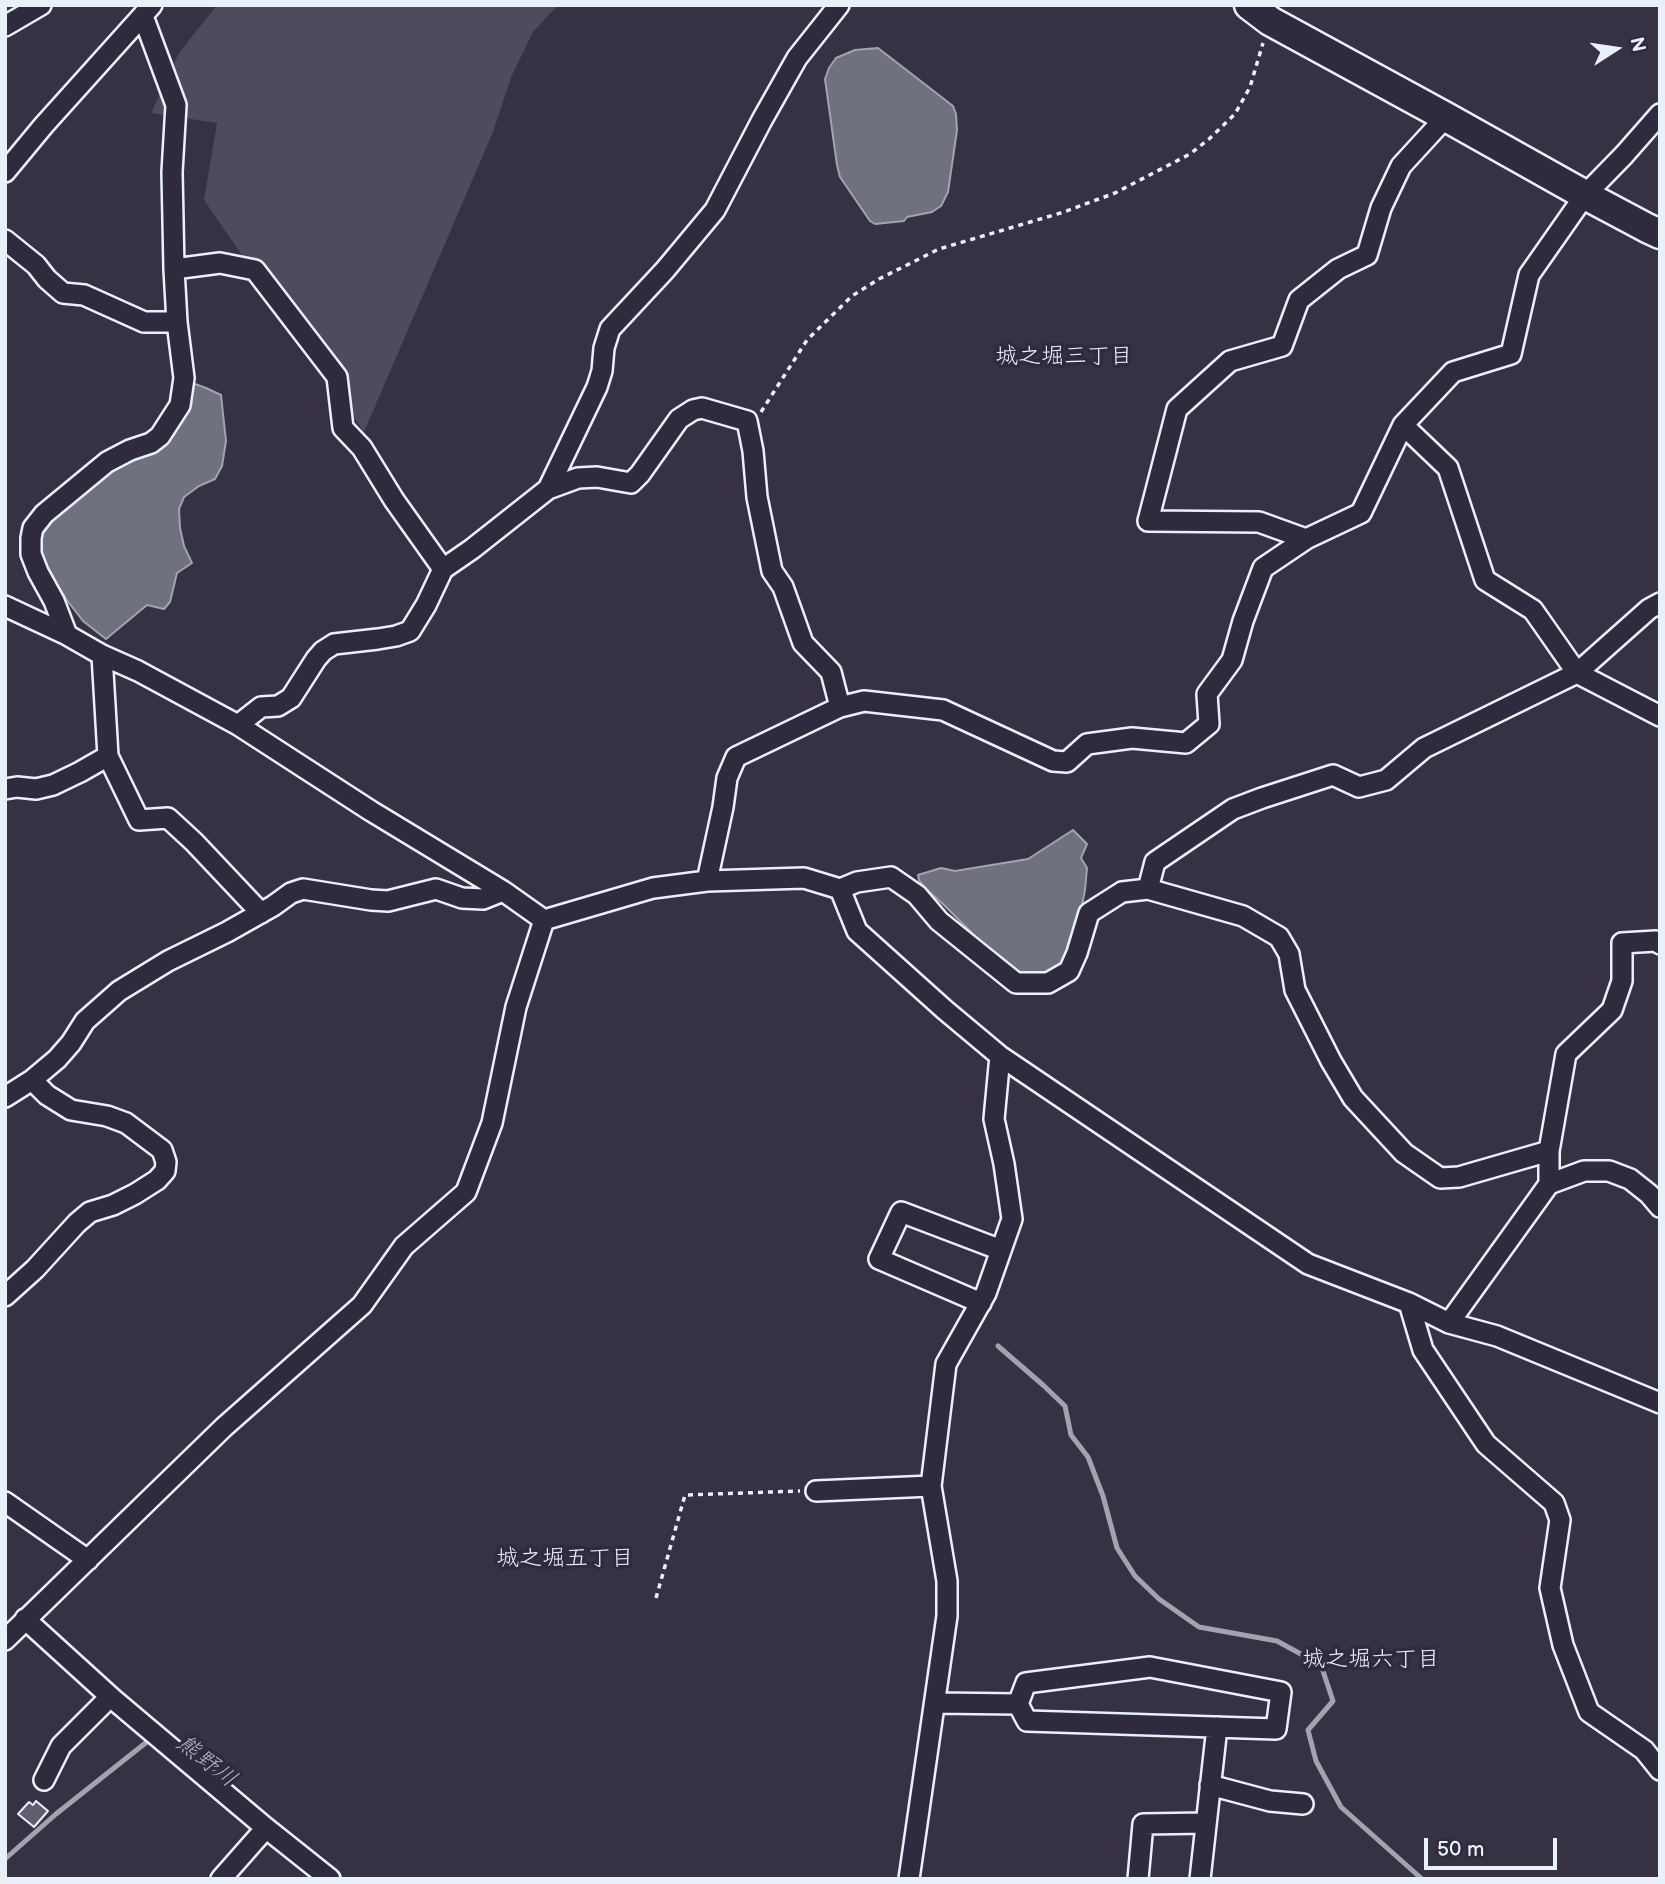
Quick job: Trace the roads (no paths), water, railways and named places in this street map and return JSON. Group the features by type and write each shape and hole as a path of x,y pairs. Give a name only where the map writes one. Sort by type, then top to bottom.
{"street":[{"path":"5,26 41,5"},
{"path":"548,489 597,387 604,348 611,329 715,210 797,58 839,5"},
{"path":"5,172 148,11"},
{"path":"68,635 31,554 33,528 44,514 107,461 151,443 160,436 180,405 184,378 174,270 172,172 176,104 148,11"},
{"path":"1259,13 1660,234"},
{"path":"707,881 727,778 736,757 840,706 864,701 943,710 1053,761 1068,762 1087,744 1132,738 1186,743 1209,724 1207,694 1232,660 1242,621 1263,568 1306,539 1361,513 1403,425 1453,372 1511,355 1529,275 1585,195 1660,114"},
{"path":"1306,539 1259,522 1148,521 1177,409 1230,361 1282,346 1299,300 1338,269 1367,255 1381,208 1401,166 1446,117"},
{"path":"5,240 36,265 63,293 84,295 145,322 177,322"},
{"path":"174,270 220,263 254,270 337,377 343,428 362,448 394,500 443,569"},
{"path":"237,725 261,707 278,706 291,698 316,659 334,643 378,639 410,631 443,569 472,550 548,489 578,478 597,477 631,483 679,419 702,408 747,421 757,497 772,571 783,587 803,643 831,672 840,706"},
{"path":"1403,425 1448,468 1485,580 1533,610 1577,673 1660,716"},
{"path":"1148,889 1155,862 1233,810 1333,775 1359,787 1386,780 1424,748 1577,673 1649,609 1660,603"},
{"path":"5,606 68,635 237,725 503,891 544,920"},
{"path":"102,655 108,756 139,820 168,818 261,913"},
{"path":"5,789 36,789 53,785 108,756"},
{"path":"544,920 653,888 707,881 804,878 841,889 856,882 891,877 917,895 939,921 1016,983 1048,983 1069,971 1088,913 1122,892 1148,889 1243,916 1279,937 1289,954 1295,990 1331,1062 1353,1098 1404,1153 1440,1178 1459,1177 1549,1151"},
{"path":"5,1097 32,1080 57,1059 85,1021 119,991 168,961 261,913 291,893 303,889 380,901 436,889 462,898 483,899 503,891"},
{"path":"841,889 857,931 1000,1055 1308,1264 1409,1303 1449,1323 1497,1336 1660,1403"},
{"path":"5,1640 224,1427 362,1306 404,1246 466,1192 492,1123 516,1007 544,920"},
{"path":"1549,1184 1549,1151 1566,1054 1612,1010 1622,981 1622,943 1656,941 1660,944"},
{"path":"909,1879 947,1616 947,1581 931,1486 946,1364 986,1293 1012,1219 994,1119 1000,1055"},
{"path":"5,1296 35,1269 77,1223 90,1213 124,1200 157,1180 165,1171 166,1162 162,1150 133,1128 107,1116 71,1110 47,1095 32,1080"},
{"path":"1449,1323 1549,1184 1584,1171 1609,1171 1630,1179 1660,1207"},
{"path":"981,1303 879,1259 901,1212 1001,1250"},
{"path":"1409,1303 1423,1350 1486,1444 1555,1503 1560,1520 1550,1588 1563,1645 1590,1712 1644,1750 1660,1770"},
{"path":"816,1491 931,1486"},
{"path":"5,1502 88,1560"},
{"path":"25,1619 110,1697 330,1879"},
{"path":"1150,1667 1281,1692 1276,1729 1027,1721 1018,1704 1026,1683 1150,1667"},
{"path":"44,1780 61,1746 110,1697"},
{"path":"936,1703 1018,1704"},
{"path":"1200,1879 1217,1727"},
{"path":"1210,1785 1270,1801 1303,1804"},
{"path":"1138,1879 1143,1824 1206,1823"},
{"path":"221,1879 266,1828"}],"water":[{"path":"878,48 953,106 957,130 948,192 941,206 932,212 907,217 904,221 875,224 870,221 840,177 825,79 836,58 855,50"},
{"path":"191,384 221,395 226,441 222,466 215,479 184,497 179,509 184,546 192,563 177,573 170,602 164,609 147,605 106,639 83,621 66,599 39,556 39,538 45,526 107,470 159,449"},
{"path":"1073,830 1087,844 1081,858 1087,868 1085,890 1069,952 1060,969 1050,976 1014,975 919,880 918,875 941,868 955,871 1028,859"}],"waterway":[{"path":"998,1346 1065,1406 1071,1435 1088,1457 1103,1496 1117,1548 1135,1576 1159,1599 1199,1627 1277,1641 1321,1665 1333,1701 1308,1730 1316,1761 1341,1807 1422,1879"},
{"name":"熊野川","path":"5,1859 56,1814 148,1741 151,1743"}],"district":[{"name":"城之堀三丁目","path":"1064,357"},
{"name":"城之堀五丁目","path":"565,1559"},
{"name":"城之堀六丁目","path":"1371,1660"}]}
